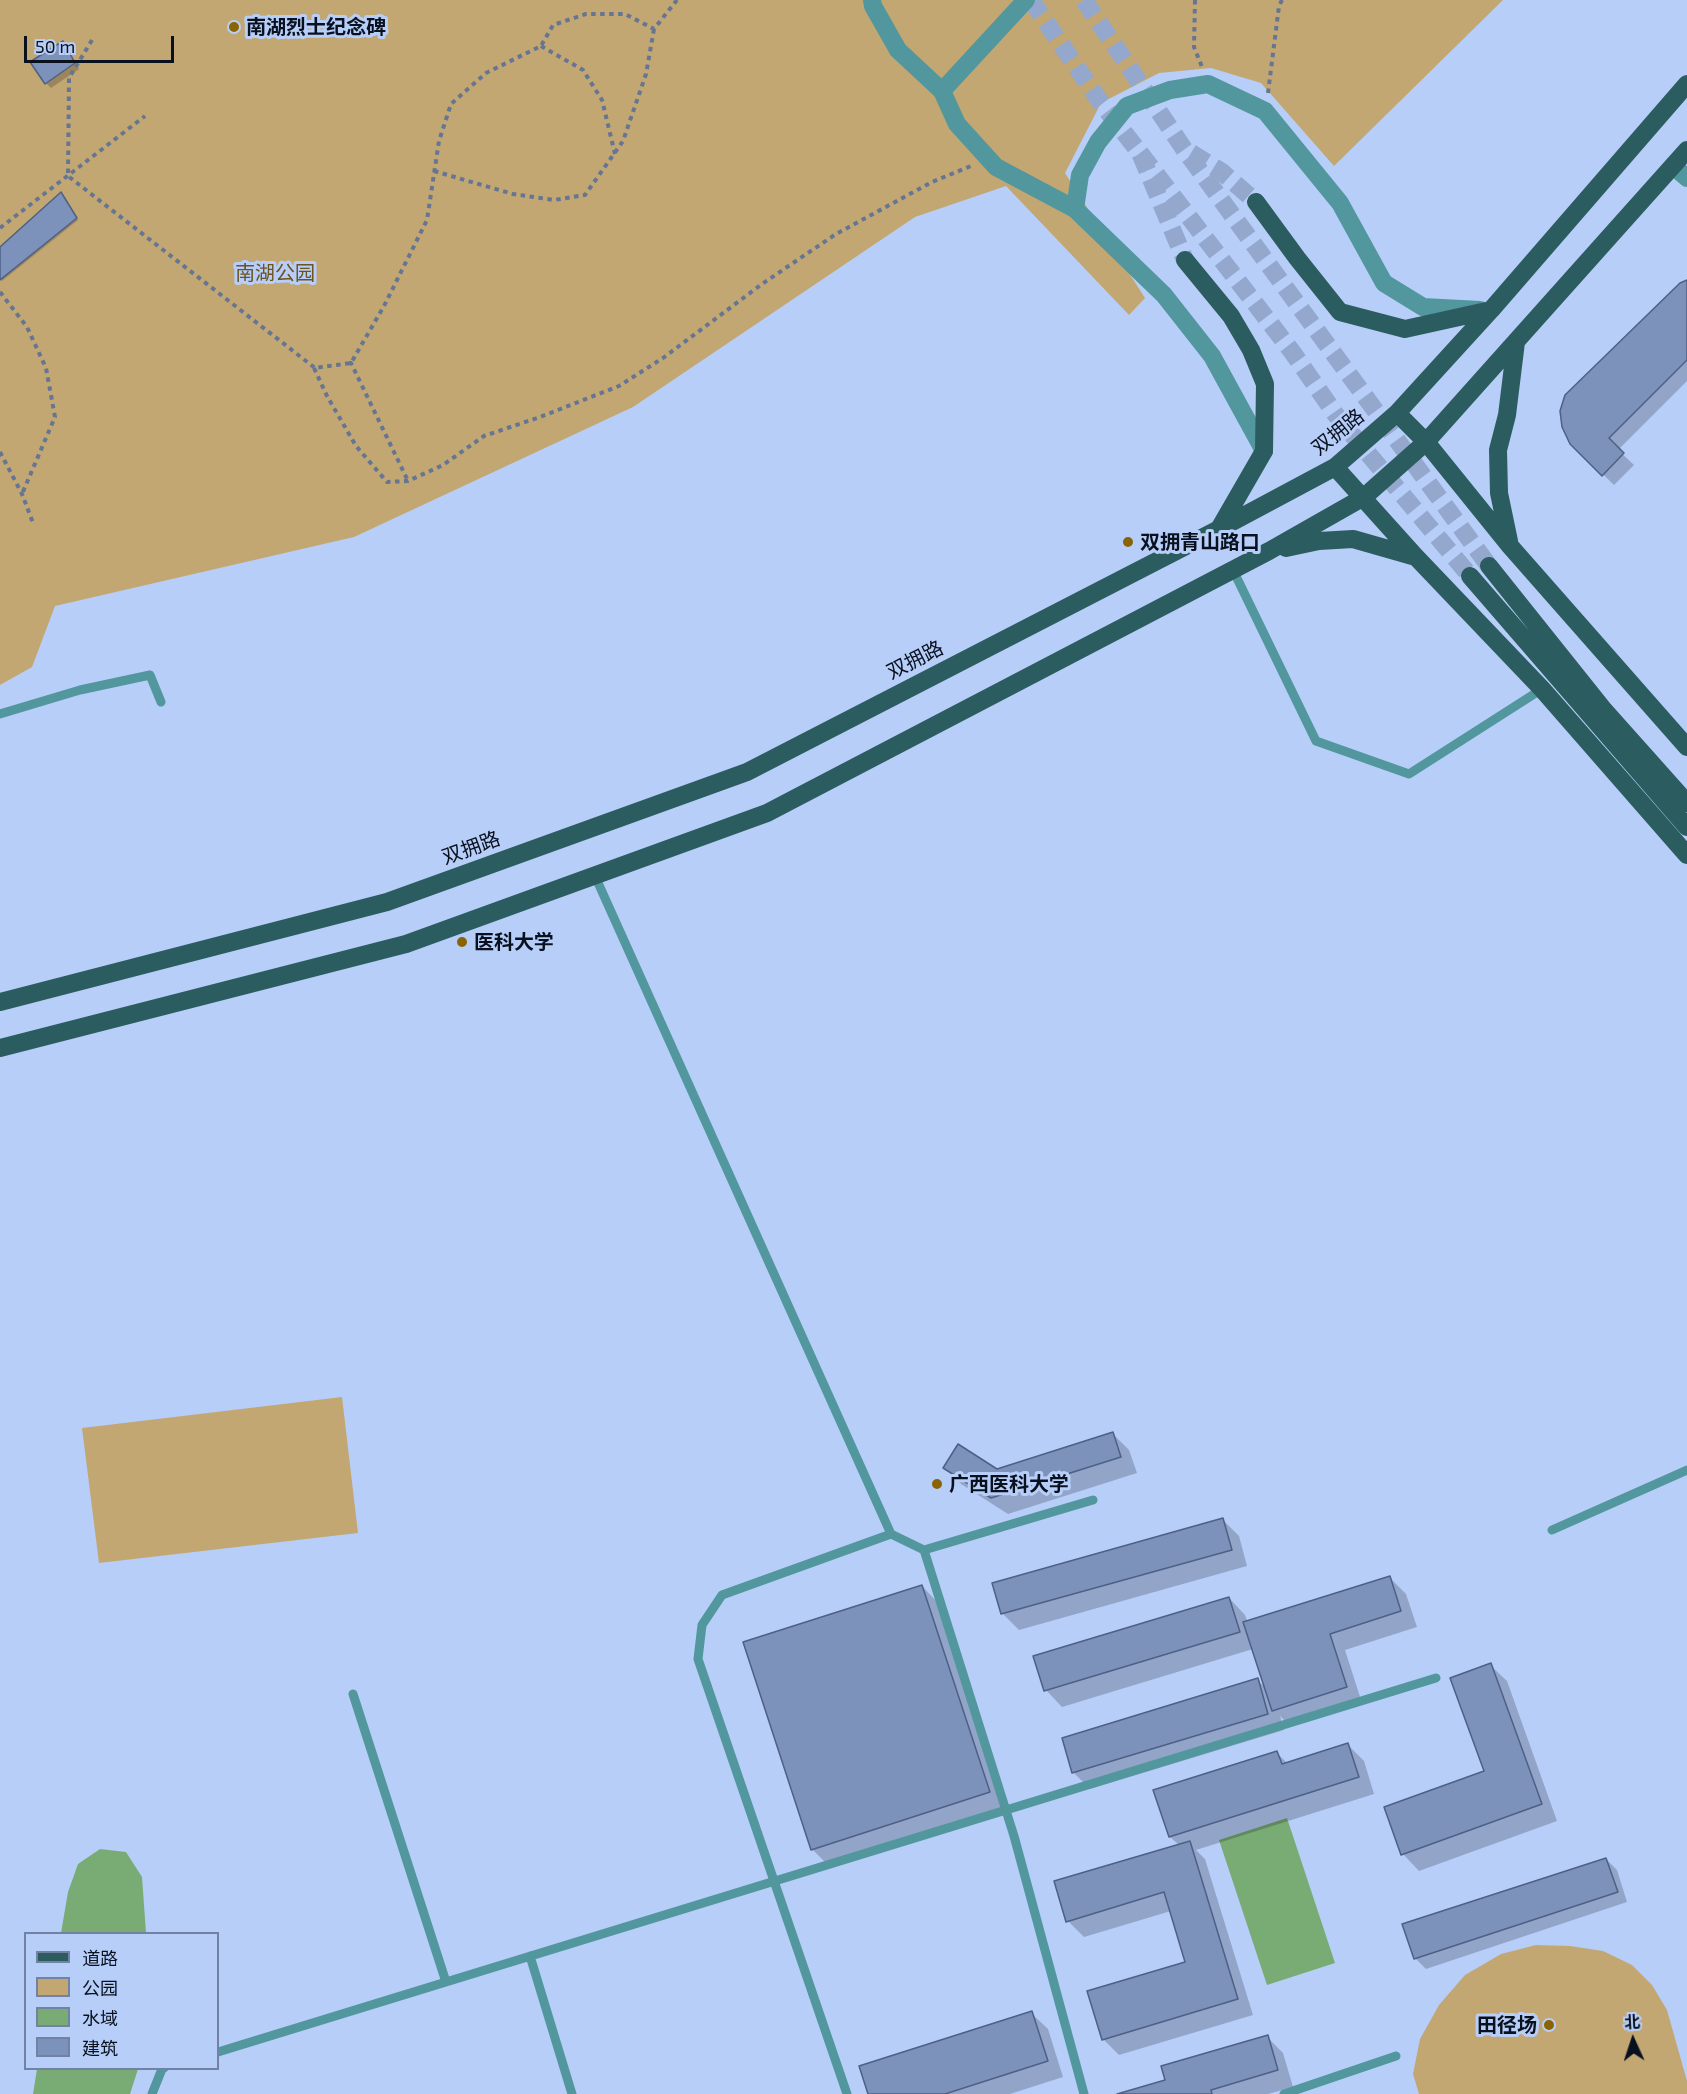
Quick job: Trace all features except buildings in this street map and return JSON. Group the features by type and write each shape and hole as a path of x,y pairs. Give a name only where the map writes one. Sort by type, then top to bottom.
{"main road":[{"name":"双拥路","path":"0,1002 387,903 747,772 1335,467 1397,413 1491,310 1687,84"},
{"path":"0,1048 406,944 767,813 1269,551 1364,497 1426,442 1687,150"},
{"path":"1256,202 1340,312 1405,329 1491,310"},
{"path":"1185,260 1231,316 1251,350 1265,384 1264,451 1219,529"},
{"path":"1510,546 1499,493 1498,450 1507,415 1516,342"},
{"path":"1397,413 1426,442 1510,546 1687,747"},
{"path":"1335,467 1416,557 1542,689 1687,855"},
{"path":"1269,551 1319,541 1353,539 1416,557"},
{"path":"1489,566 1604,710 1687,802"},
{"path":"1470,576 1687,827"}],"street":[{"path":"872,0 873,6 898,50 942,91 957,124 987,158 996,167 1075,209 1164,295 1212,356 1264,451"},
{"path":"942,91 1026,0"},
{"path":"1075,209 1080,175 1098,142 1126,106 1170,90 1208,84 1265,111 1340,203 1384,283 1423,307 1491,310"},
{"path":"1673,166 1687,178"}],"lane":[{"path":"1233,570 1316,741 1409,774 1542,689"},
{"path":"0,714 80,690 150,675 161,702"},
{"path":"595,876 891,1534 924,1550 1093,1500"},
{"path":"1552,1530 1687,1470"},
{"path":"847,2094 698,1659 702,1625 722,1595 891,1534"},
{"path":"924,1550 1006,1810 1084,2094"},
{"path":"219,2052 1436,1678"},
{"path":"353,1694 446,1982"},
{"path":"530,1956 572,2094"},
{"path":"1284,2094 1396,2056"},
{"path":"152,2094 162,2070"}],"path":[{"path":"434,171 513,194 554,200 585,195 623,141 646,74 654,29 677,0"},
{"path":"1195,0 1194,47 1208,84"},
{"path":"1265,111 1279,6 1282,0"},
{"path":"351,363 384,306 427,220 439,141 451,104 486,73 541,46 553,25 586,14 625,14 654,29"},
{"path":"68,176 69,78 92,40"},
{"path":"541,46 583,70 602,100 615,154"},
{"path":"0,228 145,116"},
{"path":"68,176 314,368 327,396 356,446 387,482 408,481 443,465 484,436 619,386 663,358 762,284 836,234 932,182 987,158"},
{"path":"0,292 27,327 46,369 55,417 22,494"},
{"path":"314,368 351,363"},
{"path":"351,363 408,481"},
{"path":"0,452 22,494 33,523"}],"green space":[{"name":"南湖公园","path":"0,0 1503,0 1334,166 1261,83 1211,68 1159,73 1101,103 1065,173 1145,298 1129,315 1006,186 915,217 633,407 354,537 55,606 32,667 0,685"},
{"path":"342,1397 358,1533 99,1563 82,1428"},
{"name":"田径场","path":"1536,1945 1570,1946 1603,1951 1632,1965 1652,1985 1667,2010 1687,2081 1687,2094 1419,2094 1413,2074 1420,2039 1439,2005 1465,1975 1501,1954"}],"water":[{"path":"1287,1818 1335,1963 1267,1985 1219,1840"},
{"path":"100,1849 126,1852 142,1877 146,1932 61,1932 68,1892 78,1864"},
{"path":"37,2070 138,2070 130,2094 33,2094"}],"tunnel":[{"path":"1031,0 1101,103 1140,153 1185,260"},
{"path":"1084,0 1184,149 1489,566"},
{"path":"1140,153 1293,353 1336,415 1470,576"},
{"path":"1191,153 1222,172 1256,202"}],"place":[{"name":"南湖烈士纪念碑","path":"234,27"},
{"name":"双拥青山路口","path":"1128,542"},
{"name":"医科大学","path":"462,942"},
{"name":"广西医科大学","path":"937,1484"},
{"name":"田径场","path":"1549,2025"}]}
